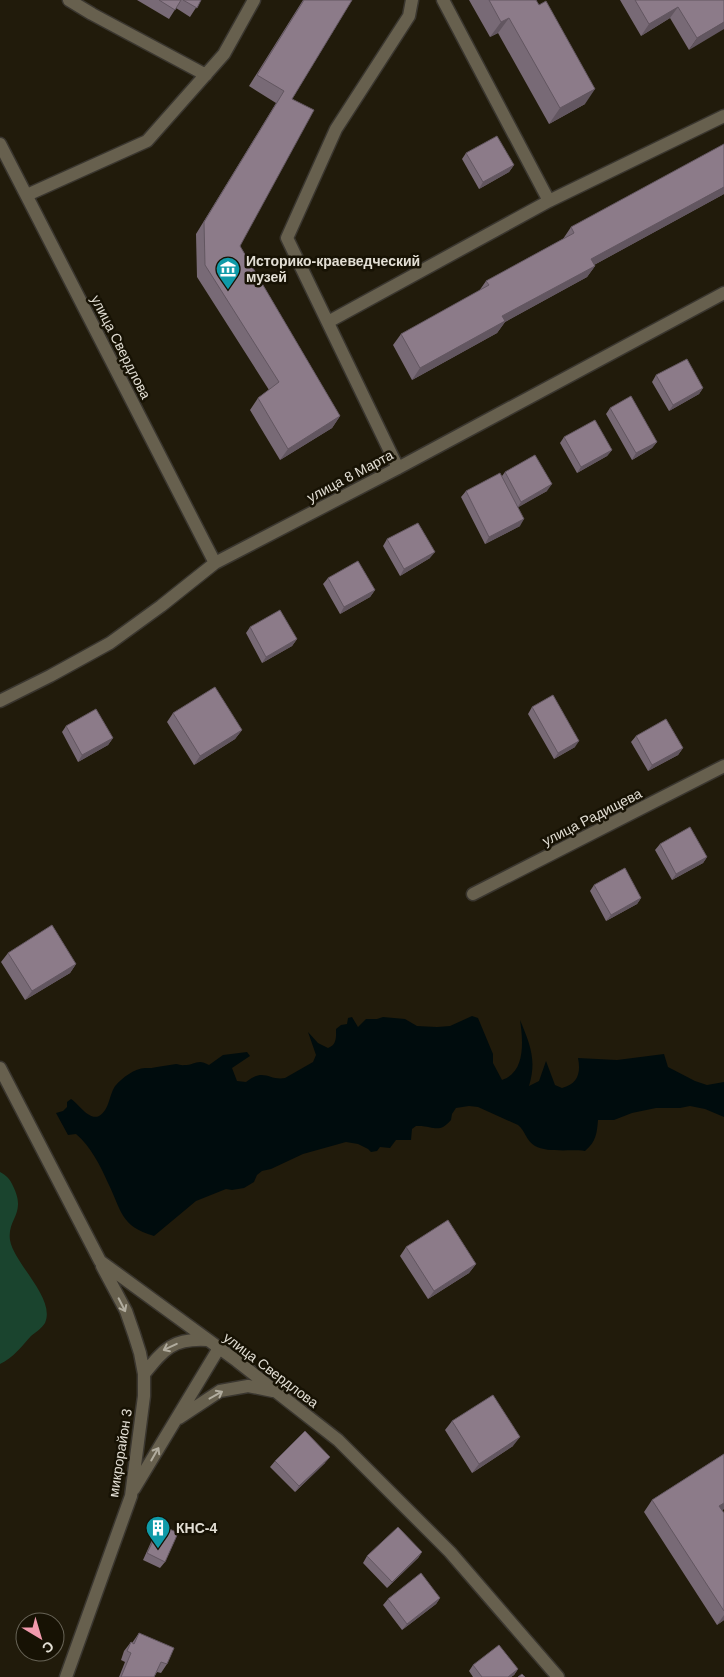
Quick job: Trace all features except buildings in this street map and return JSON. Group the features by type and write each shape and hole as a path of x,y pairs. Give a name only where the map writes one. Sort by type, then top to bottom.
{"street":[{"path":"69,0 206,75"},
{"path":"27,195 147,141 224,54 254,0"},
{"path":"398,468 287,238 336,129 409,16 412,0"},
{"path":"443,0 549,201"},
{"path":"328,322 549,201 724,116"},
{"name":"улица Свердлова","path":"0,144 215,563"},
{"name":"улица 8 Марта","path":"0,701 110,643 215,563 398,468 724,293"},
{"name":"улица Радищева","path":"473,894 724,766"},
{"name":"улица Свердлова","path":"0,1068 100,1261 219,1348 338,1440 450,1552 558,1677"},
{"name":"микрорайон 3","path":"66,1677 131,1496 144,1396 144,1374 140,1353 126,1311 100,1261"},
{"path":"144,1374 163,1351 189,1339 207,1340"},
{"path":"131,1496 219,1348"},
{"path":"175,1421 220,1391 248,1386 278,1393"}],"green space":[{"path":"0,1172 9,1179 17,1195 17,1210 10,1233 13,1249 40,1292 47,1313 42,1327 21,1348 0,1364"}],"shaded area":[{"path":"472,1016 478,1018 493,1054 493,1063 502,1080 510,1076 519,1063 522,1046 520,1020 531,1052 532,1068 529,1086 539,1081 546,1061 555,1085 562,1088 575,1081 579,1068 578,1058 617,1060 664,1054 668,1067 695,1081 707,1085 724,1082 724,1117 705,1109 690,1106 656,1108 632,1113 614,1120 598,1120 595,1137 592,1144 585,1151 540,1148 530,1141 518,1125 478,1107 456,1108 447,1125 439,1128 416,1126 412,1129 411,1140 396,1140 390,1148 380,1147 377,1151 371,1152 358,1144 346,1142 303,1154 271,1169 262,1171 257,1175 254,1182 244,1188 226,1189 196,1201 154,1236 143,1232 128,1222 91,1150 76,1134 68,1135 56,1113 63,1111 67,1107 67,1102 71,1099 91,1116 99,1116 105,1110 116,1085 125,1077 141,1068 176,1064 188,1065 199,1062 209,1065 223,1055 247,1052 250,1056 232,1068 237,1081 246,1082 257,1075 285,1078 313,1062 316,1055 308,1032 318,1043 328,1048 331,1047 336,1038 336,1029 341,1025 347,1024 348,1018 352,1017 358,1027 366,1019 383,1017 405,1019 417,1026 437,1027 450,1026"}],"place":[{"name":"Историко-краеведческий музей","path":"228,290"},
{"name":"КНС-4","path":"158,1549"}]}
